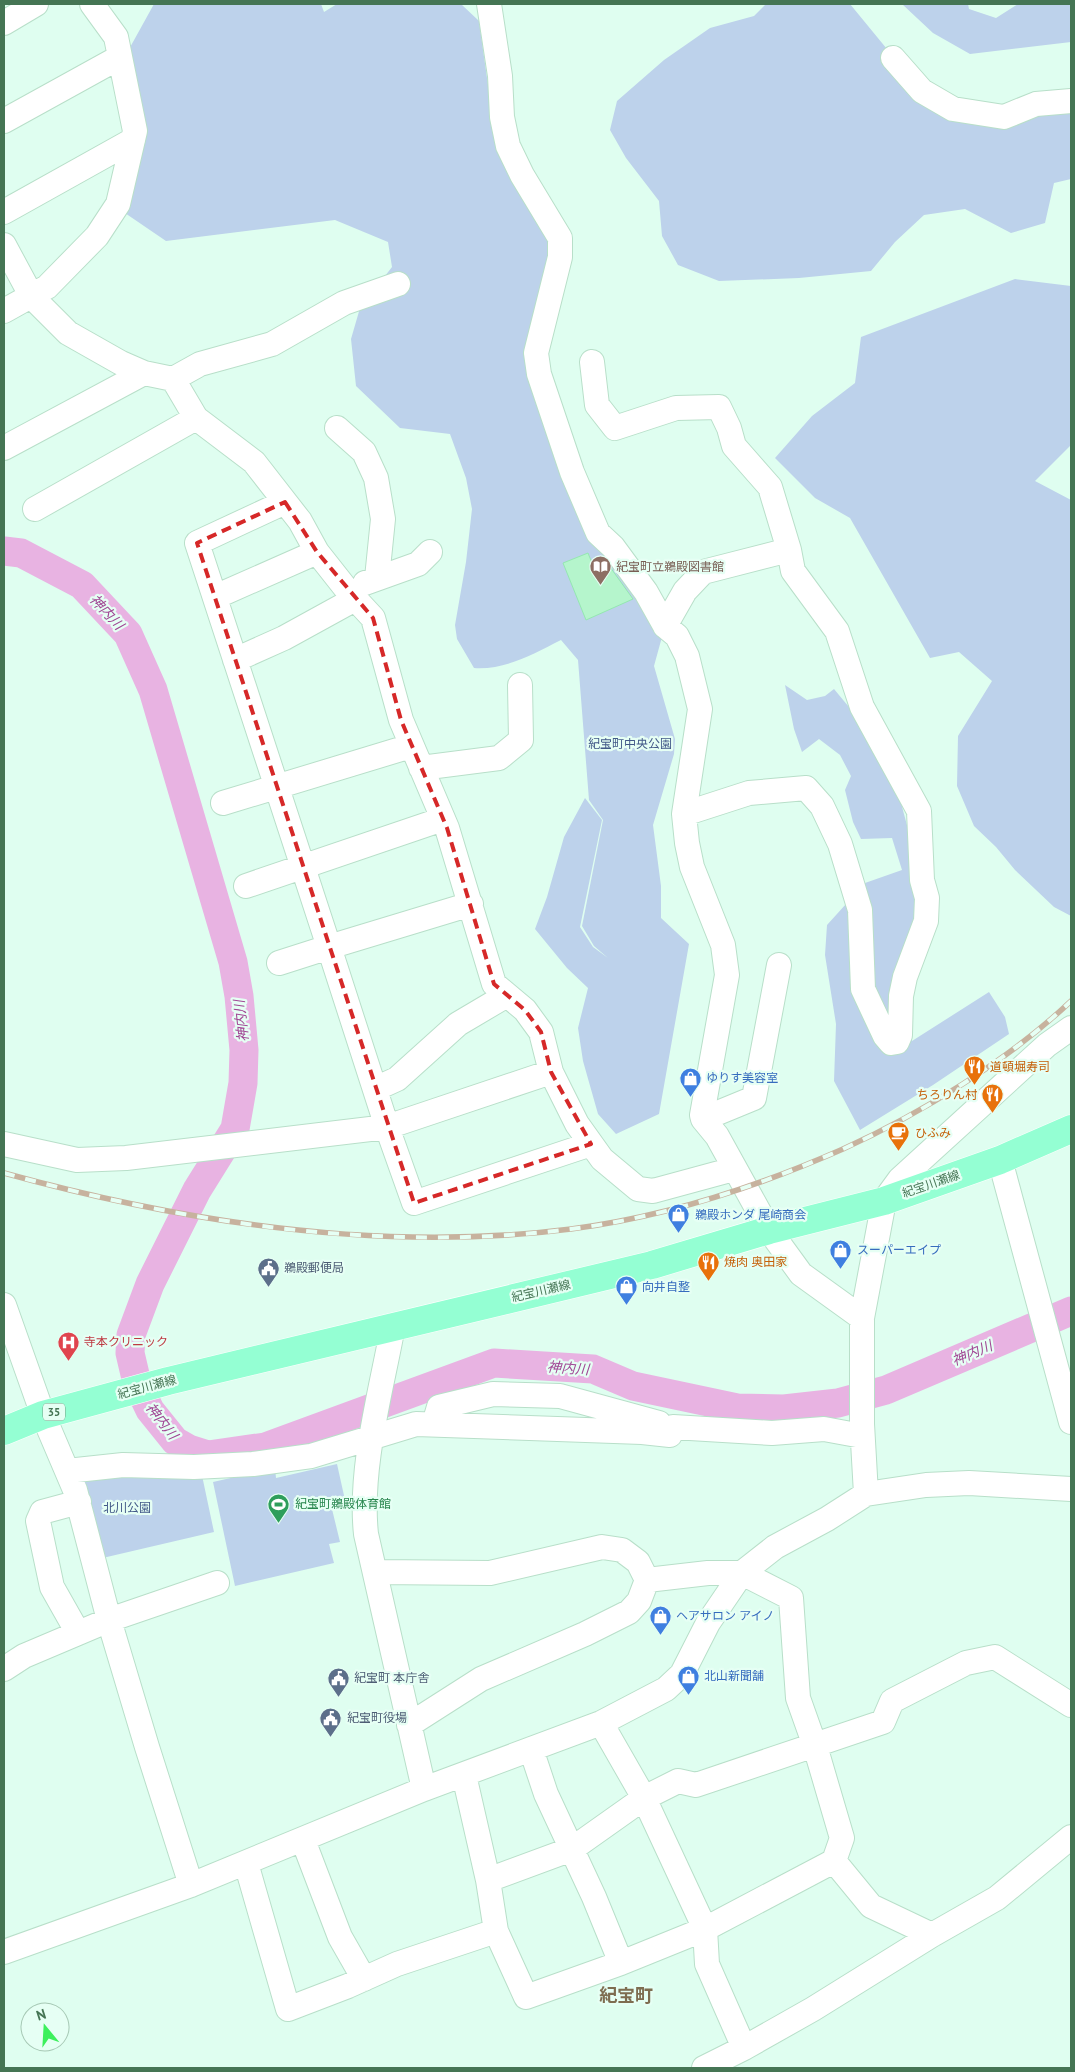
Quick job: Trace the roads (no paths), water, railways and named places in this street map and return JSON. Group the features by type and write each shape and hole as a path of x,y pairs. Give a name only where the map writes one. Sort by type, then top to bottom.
{"main road":[{"name":"紀宝川瀬線","path":"4,1431 43,1415 168,1381 652,1265 769,1230 884,1201 1000,1160 1071,1129"}],"street":[{"path":"4,23 36,4"},
{"path":"4,311 47,287 97,236 118,204 134,131 116,36 92,4"},
{"path":"489,4 500,76 502,117 508,146 522,175 560,238 560,257 536,353 539,374 572,472 598,533 613,547 646,592 665,626 678,636 687,656 700,708 684,814 692,867 723,945 727,975 702,1115 703,1119 717,1136 769,1230 802,1274 862,1318"},
{"path":"4,121 120,57"},
{"path":"893,58 922,91 953,109 1004,117 1036,104 1071,101"},
{"path":"4,212 133,140"},
{"path":"4,245 32,297 68,333 121,363 144,372 173,379 200,364 272,344 344,303 398,284"},
{"path":"592,362 597,405 615,428 676,408 719,407 729,428 734,446 770,488 789,550 793,571 837,631 862,707 919,811 922,880 927,898 926,921 905,977 901,996 900,1035 897,1042 891,1043 884,1036 863,989 860,910 840,844 822,806 806,788 749,793 684,814"},
{"path":"4,448 144,372"},
{"path":"173,379 196,418 254,462 300,521 317,552 372,618 400,720 443,819 471,904 494,984 525,1010 541,1032 551,1072 577,1124 591,1144 602,1159 638,1189 653,1191 734,1169"},
{"path":"35,509 196,418"},
{"path":"337,428 364,452 376,478 383,519 378,578"},
{"path":"285,502 197,544 304,867 387,1128 414,1202 591,1144"},
{"path":"665,626 685,590 703,572 789,550"},
{"path":"215,597 317,552"},
{"path":"235,660 284,638 378,578 418,564 430,552"},
{"path":"421,768 499,758 521,740 520,685"},
{"path":"223,804 411,746"},
{"path":"246,886 443,819"},
{"path":"279,963 471,904"},
{"path":"703,1119 754,1098 779,965"},
{"path":"375,1089 397,1079 458,1024 507,995"},
{"path":"866,1494 860,1359 862,1318 884,1201 900,1180 1047,1045 1071,1028"},
{"path":"4,1144 77,1160 126,1158 387,1128 551,1072"},
{"path":"1000,1160 1071,1422"},
{"path":"5,1312 78,1502 109,1620 147,1748 191,1885"},
{"path":"392,1326 371,1438 364,1514 366,1534 424,1789"},
{"path":"434,1424 439,1407 493,1394 560,1396 673,1427 772,1433 824,1428 862,1430"},
{"path":"67,1471 123,1465 194,1467 253,1464 311,1456 416,1424 642,1432 670,1435 673,1427"},
{"path":"4,1952 191,1885 424,1789 601,1723 666,1689 682,1674 708,1623 742,1573 775,1546 827,1519 866,1494 926,1485 969,1482 1071,1489"},
{"path":"78,1502 42,1512 38,1521 52,1587 78,1633"},
{"path":"375,1572 490,1573 602,1547 622,1550 638,1562 647,1580 639,1602 629,1612 585,1634 480,1679 409,1726"},
{"path":"464,1775 488,1880 496,1932 526,1996 621,1963 705,1929 834,1862 842,1838 815,1746 798,1698 791,1598 742,1573 708,1573 647,1580"},
{"path":"4,1669 24,1656 109,1620 217,1583"},
{"path":"488,1880 572,1849 644,1798 678,1781 696,1786 883,1722 892,1701 966,1663 995,1657 1071,1704"},
{"path":"601,1723 644,1798 705,1929 707,1964 744,2048"},
{"path":"531,1749 546,1794 594,1897 621,1963"},
{"path":"704,2068 813,2009 932,1935 997,1898 1071,1837"},
{"path":"302,1840 340,1937 364,1979"},
{"path":"834,1862 872,1906 932,1935"},
{"path":"246,1863 288,2009 397,1964 496,1932"}],"waterway":[{"name":"神内川","path":"4,551 21,553 82,585 128,634 153,690 233,962 239,996 244,1050 243,1083 235,1129 197,1190 150,1284 131,1335 130,1353 137,1383 150,1410 175,1441 189,1449 208,1455 265,1447 494,1363 593,1369 633,1386 737,1408 784,1409 838,1403 886,1390 1071,1311"}],"railway":[{"path":"4,1173 73,1191 143,1206 285,1229 357,1235 428,1237 500,1236 606,1224 710,1199 777,1176 843,1149 902,1119 963,1084 1020,1044 1071,1001"}],"place":[{"name":"紀宝町立鵜殿図書館","path":"600,586"},
{"name":"道頓堀寿司","path":"974,1086"},
{"name":"ゆりす美容室","path":"690,1097"},
{"name":"ちろりん村","path":"993,1114"},
{"name":"ひふみ","path":"899,1152"},
{"name":"鵜殿ホンダ 尾崎商会","path":"679,1234"},
{"name":"スーパーエイプ","path":"841,1269"},
{"name":"焼肉 奥田家","path":"708,1281"},
{"name":"鵜殿郵便局","path":"268,1287"},
{"name":"向井自整","path":"626,1306"},
{"name":"寺本クリニック","path":"68,1361"},
{"name":"紀宝町鵜殿体育館","path":"279,1523"},
{"name":"ヘアサロン アイノ","path":"660,1635"},
{"name":"北山新聞舗","path":"688,1695"},
{"name":"紀宝町 本庁舎","path":"338,1697"},
{"name":"紀宝町役場","path":"331,1737"}],"district":[{"name":"紀宝町","path":"626,1996"}],"park label":[{"name":"紀宝町中央公園","path":"630,744"},
{"name":"北川公園","path":"127,1508"}]}
